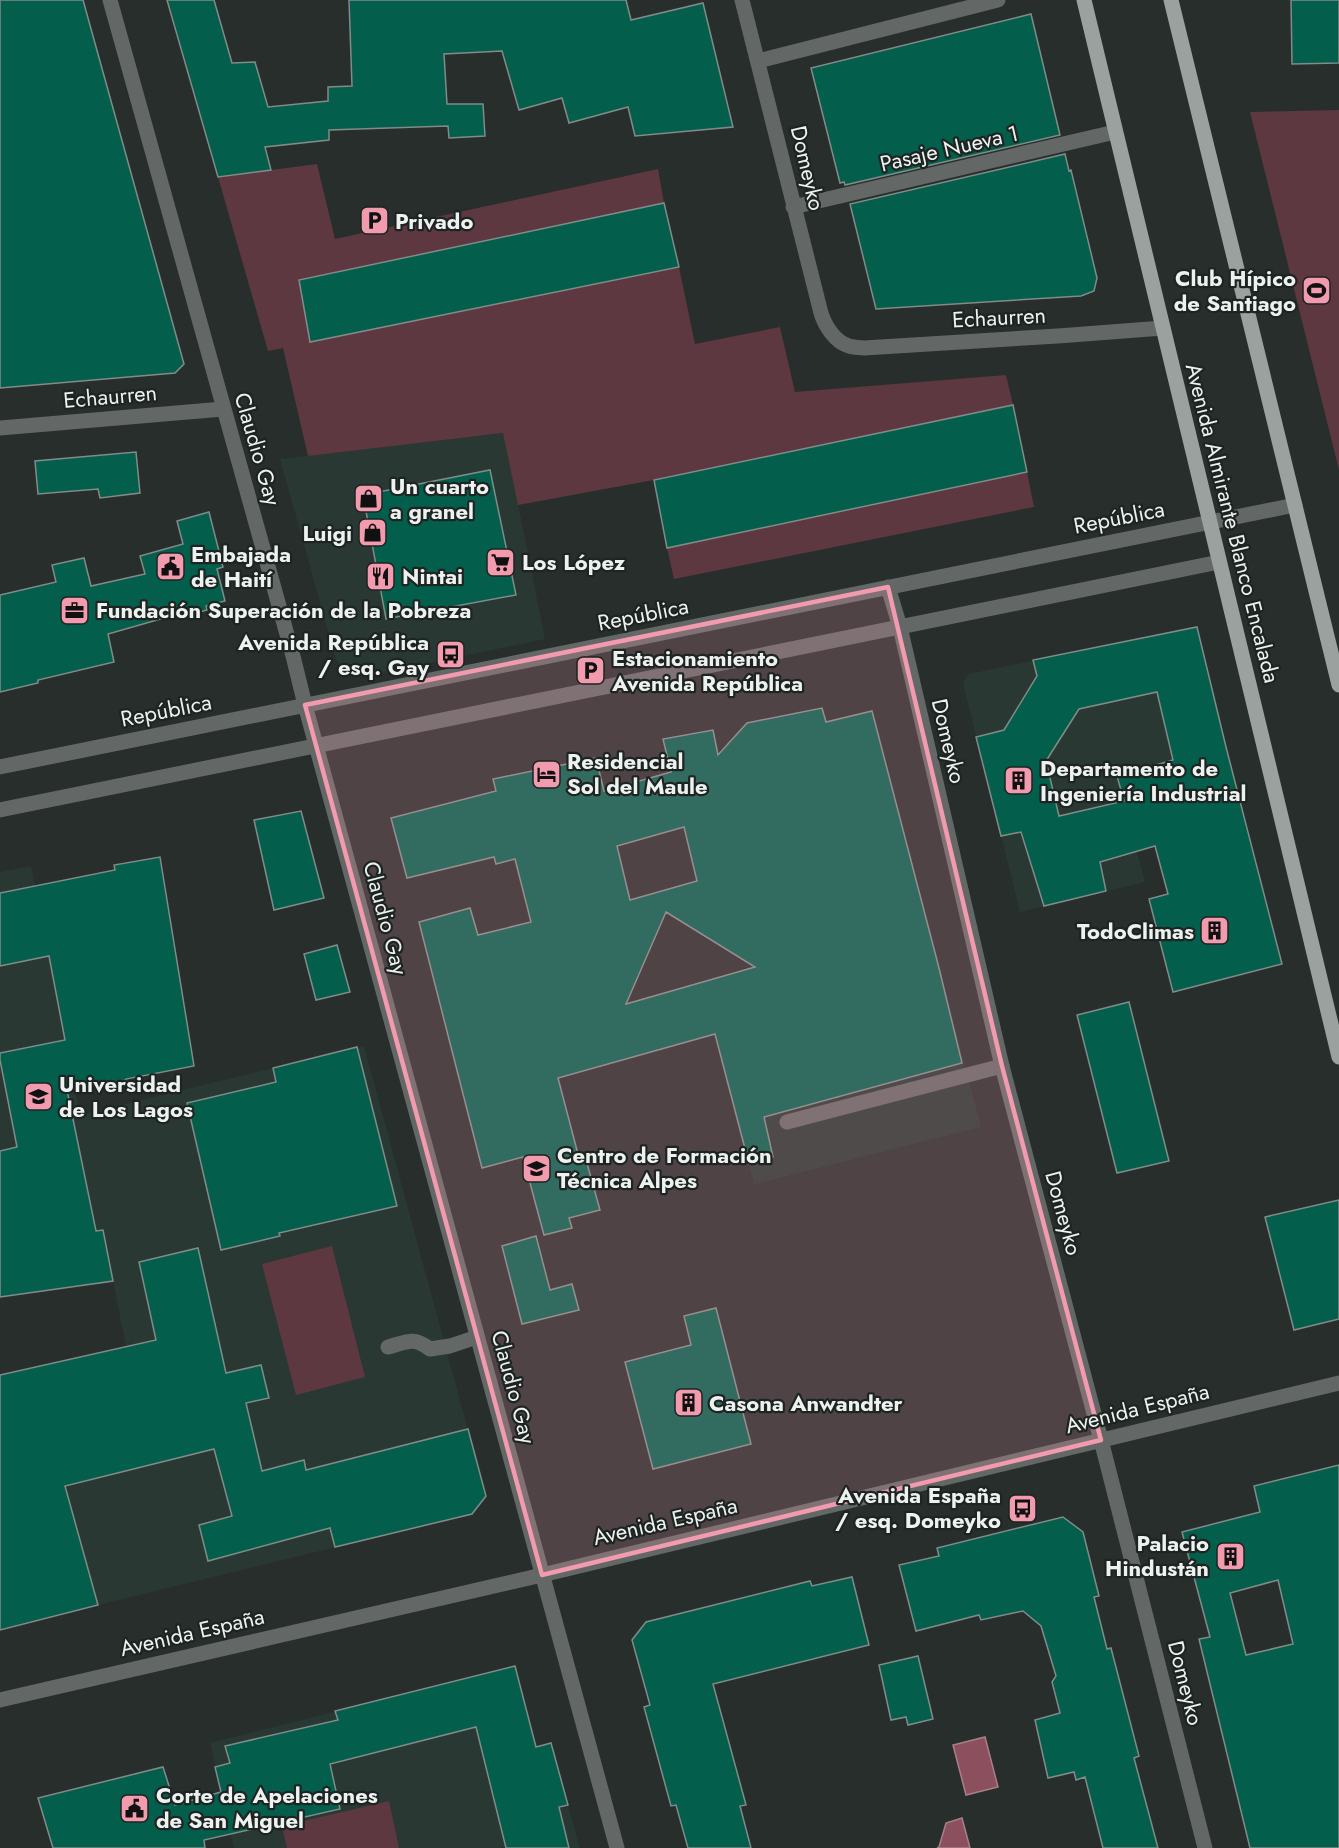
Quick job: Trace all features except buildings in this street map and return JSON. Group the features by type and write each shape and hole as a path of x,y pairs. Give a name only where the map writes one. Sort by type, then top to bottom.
{"main road":[{"name":"Avenida Almirante Blanco Encalada","path":"1084,0 1339,1057"},
{"path":"1170,0 1339,685"}],"street":[{"name":"Claudio Gay","path":"110,0 293,656 617,1848"},
{"name":"Domeyko","path":"742,0 825,325 840,341"},
{"path":"758,61 998,0"},
{"name":"Pasaje Nueva 1","path":"794,207 1115,132"},
{"name":"Echaurren","path":"840,341 849,346 864,348 1163,328"},
{"name":"Echaurren","path":"0,428 223,410"},
{"name":"República","path":"0,767 1294,505"},
{"path":"0,810 1219,562"},
{"name":"Domeyko","path":"888,587 900,627 1002,1066 1101,1440 1205,1848"},
{"path":"787,1122 1002,1066"},
{"path":"388,1347 418,1341 430,1349 450,1346 477,1337"},
{"name":"Avenida España","path":"0,1700 542,1575 1339,1383"}],"highlighted area":[{"path":"888,587 1002,1066 1101,1440 542,1575 305,705"}],"shaded area":[{"name":"Club Hípico de Santiago","path":"1339,110 1339,470 1250,112"},
{"path":"317,164 335,239 658,169 664,203 299,280 310,341 679,267 695,344 780,327 795,392 1006,375 1013,405 654,480 518,505 503,433 308,456 283,348 268,351 218,177"},
{"path":"504,433 545,639 369,676 346,671 337,661 333,649 280,459"},
{"path":"1027,472 1034,507 674,579 667,548"},
{"name":"Departamento de Ingeniería Industrial","path":"1197,627 1226,747 1117,776 1145,882 1020,912 963,684 968,674"},
{"path":"31,866 80,1115 364,1046 486,1496 472,1514 98,1605 33,1367 126,1346 113,1281 0,1297 0,872"},
{"path":"940,971 981,1127 754,1184 715,1034"},
{"path":"332,1246 365,1377 296,1395 262,1264"},
{"path":"514,1667 535,1747 550,1744 580,1848 234,1848 210,1743"},
{"path":"985,1737 998,1787 966,1795 953,1745"},
{"path":"389,1801 399,1848 287,1848 282,1826"},
{"path":"962,1818 970,1848 937,1848 946,1823"}],"place":[{"name":"Privado","path":"374,221"},
{"name":"Club Hípico de Santiago","path":"1317,291"},
{"name":"Un cuarto a granel","path":"369,499"},
{"name":"Luigi","path":"373,533"},
{"name":"Los López","path":"501,562"},
{"name":"Embajada de Haití","path":"170,567"},
{"name":"Nintai","path":"381,576"},
{"name":"Fundación Superación de la Pobreza","path":"75,610"},
{"name":"Avenida República / esq. Gay","path":"450,655"},
{"name":"Estacionamiento Avenida República","path":"591,671"},
{"name":"Residencial Sol del Maule","path":"546,774"},
{"name":"Departamento de Ingeniería Industrial","path":"1019,781"},
{"name":"TodoClimas","path":"1215,931"},
{"name":"Universidad de Los Lagos","path":"38,1097"},
{"name":"Centro de Formación Técnica Alpes","path":"536,1168"},
{"name":"Casona Anwandter","path":"688,1403"},
{"name":"Avenida España / esq. Domeyko","path":"1022,1508"},
{"name":"Palacio Hindustán","path":"1230,1556"},
{"name":"Corte de Apelaciones de San Miguel","path":"135,1808"}]}
